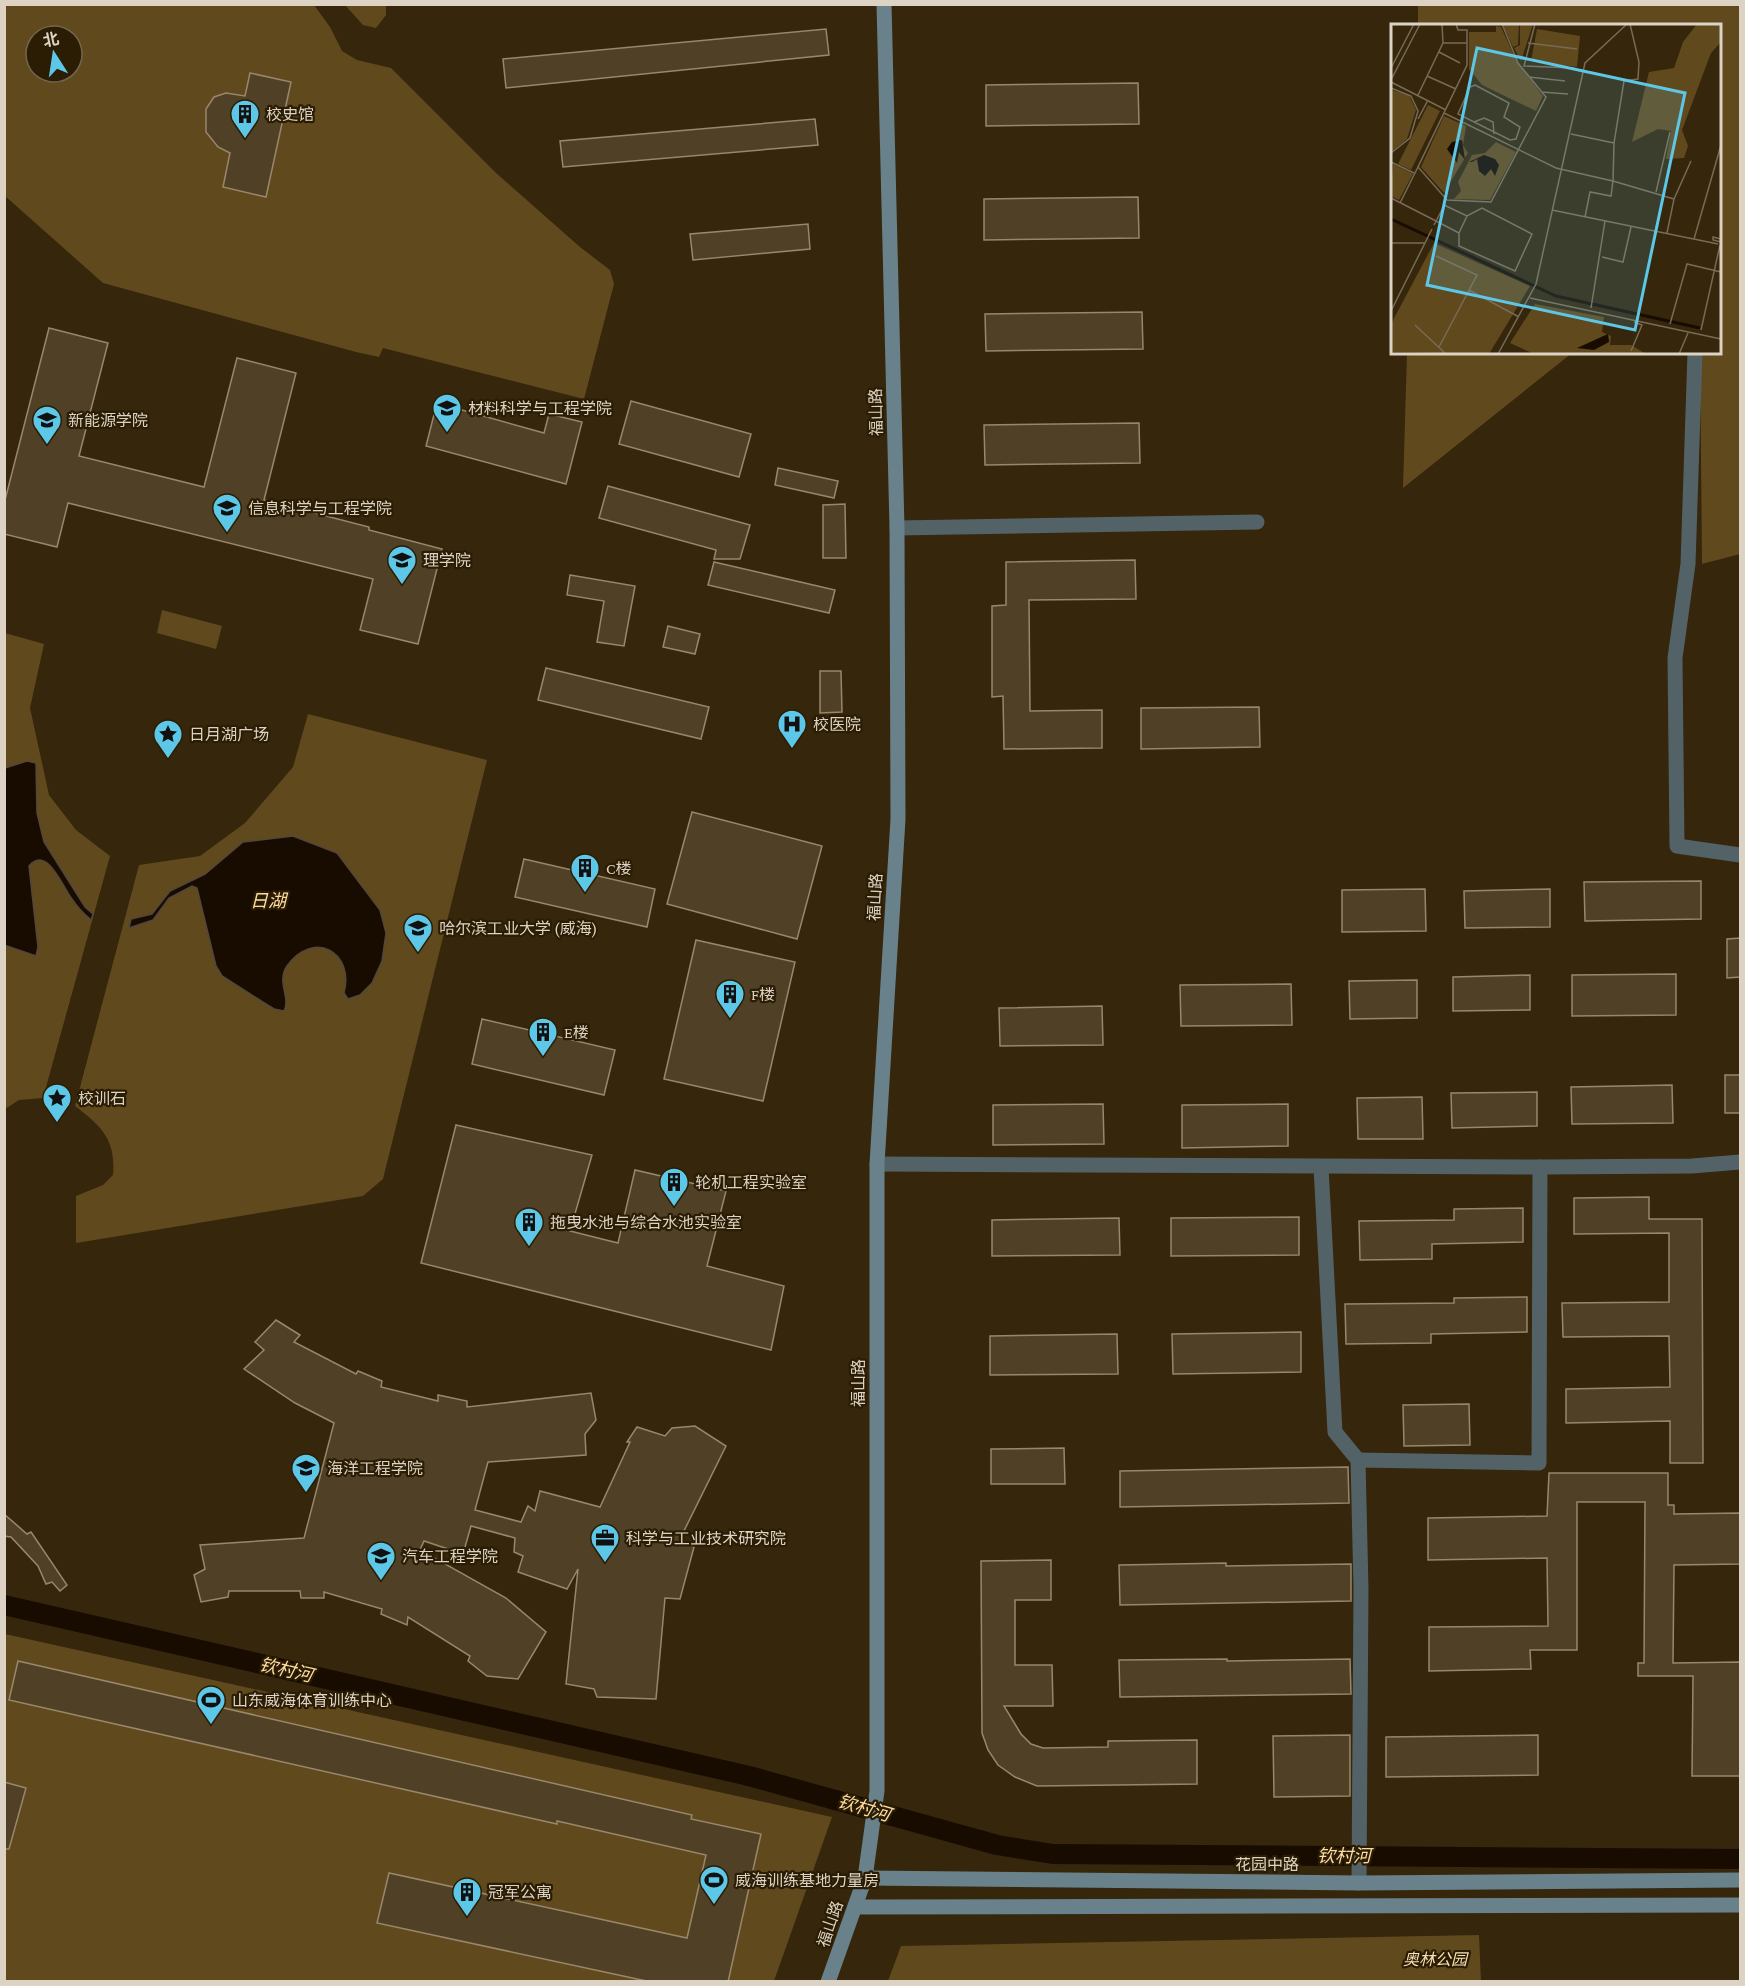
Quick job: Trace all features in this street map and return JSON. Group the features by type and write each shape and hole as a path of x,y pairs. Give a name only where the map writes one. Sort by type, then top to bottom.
{"main road":[{"name":"福山路","path":"828,1982 865,1878 877,1791 877,1164 898,819 897,528 884,4"},
{"name":"花园中路","path":"865,1878 1359,1883 1740,1880"},
{"path":"855,1907 1740,1905"}],"street":[{"path":"1695,354 1688,564 1675,658 1677,846 1740,855"},
{"path":"897,528 1257,522"},
{"path":"877,1164 1540,1167 1740,1162"},
{"path":"1321,1167 1335,1432 1358,1460 1361,1838 1359,1883"},
{"path":"1358,1460 1539,1463 1540,1167"}],"green space":[{"path":"5,5 314,5 330,27 342,51 357,60 391,68 496,173 580,247 610,270 614,284 584,399 383,348 379,357 356,352 103,283 5,196"},
{"path":"345,5 386,5 386,15 376,28 363,25"},
{"path":"1418,5 1740,5 1740,554 1702,564 1700,354 1721,354 1721,24 1418,24"},
{"path":"1407,354 1571,354 1403,488"},
{"path":"162,610 222,626 216,649 157,633"},
{"path":"5,633 44,644 30,708 49,795 76,830 110,856 43,1098 19,1100 5,1109"},
{"path":"308,714 487,760 383,1179 363,1196 76,1243 76,1196 103,1185 113,1175 112,1152 105,1134 75,1106 139,865 200,856 245,823 293,767"},
{"name":"山东威海体育训练中心","path":"5,1634 832,1817 774,1981 5,1982"},
{"name":"奥林公园","path":"1479,1935 1481,1981 888,1981 901,1946"}],"water":[{"path":"27,761 36,763 37,813 44,842 85,907 93,914 91,920 83,913 48,864 42,860 29,866 38,947 36,956 4,945 5,768"},
{"name":"日湖","path":"293,836 337,853 380,910 386,933 382,961 372,983 360,995 348,999 344,993 346,979 343,966 338,957 329,950 319,947 308,949 297,955 287,966 283,978 286,1000 284,1011 274,1009 222,976 216,966 197,888 192,886 169,898 153,920 129,928 131,919 152,914 170,891 205,874 243,842"}],"building":[{"path":"826,29 829,55 506,88 503,59"},
{"name":"校史馆","path":"250,73 291,82 266,197 223,187 230,153 218,147 206,132 206,109 214,97 226,93 245,96"},
{"path":"1138,83 1139,124 986,126 986,85"},
{"path":"815,119 818,145 563,167 560,141"},
{"path":"1138,197 1139,238 984,240 984,199"},
{"path":"808,224 810,249 693,260 690,234"},
{"path":"1142,312 1143,349 986,351 985,314"},
{"path":"49,328 108,343 79,456 204,487 237,358 296,373 264,500 369,527 369,530 442,549 418,644 360,630 373,579 68,503 57,547 4,534 4,504"},
{"path":"631,401 751,434 739,477 619,444"},
{"path":"437,403 544,433 549,414 582,422 566,484 426,446"},
{"path":"1139,423 1140,463 985,465 984,425"},
{"path":"778,468 838,481 834,498 775,485"},
{"path":"608,486 750,525 740,559 714,559 716,550 599,518"},
{"path":"845,504 846,558 823,558 823,505"},
{"path":"1135,560 1136,599 1029,600 1030,711 1102,710 1102,748 1004,749 1003,696 992,697 992,606 1006,605 1006,562"},
{"path":"714,562 835,590 829,613 708,585"},
{"path":"570,575 635,586 624,646 597,642 604,601 567,595"},
{"path":"668,626 700,634 695,654 663,647"},
{"path":"546,668 709,707 701,739 538,700"},
{"path":"820,671 841,671 842,712 820,713"},
{"path":"1259,707 1260,747 1141,749 1141,708"},
{"path":"692,812 822,846 797,939 667,904"},
{"name":"C楼","path":"524,859 655,889 647,927 515,897"},
{"path":"1701,881 1701,919 1585,921 1584,882"},
{"path":"1425,889 1426,931 1342,932 1342,890"},
{"path":"1550,889 1550,927 1465,928 1464,891"},
{"path":"1740,938 1740,977 1727,978 1727,939"},
{"name":"F楼","path":"696,940 795,962 763,1101 664,1079"},
{"path":"1676,974 1676,1015 1572,1016 1572,975"},
{"path":"1530,975 1530,1010 1453,1011 1453,977"},
{"path":"1417,980 1417,1018 1350,1019 1349,981"},
{"path":"1291,984 1292,1025 1181,1026 1180,985"},
{"path":"1102,1006 1103,1045 1000,1046 999,1008"},
{"name":"E楼","path":"482,1019 615,1050 604,1095 472,1064"},
{"path":"1725,1075 1740,1075 1740,1113 1725,1113"},
{"path":"1672,1085 1673,1123 1572,1124 1571,1087"},
{"path":"1537,1092 1537,1126 1452,1128 1451,1093"},
{"path":"1422,1097 1423,1139 1358,1139 1357,1098"},
{"path":"1103,1104 1104,1144 993,1145 993,1105"},
{"path":"1288,1104 1288,1146 1182,1148 1182,1105"},
{"name":"拖曳水池与综合水池实验室","path":"456,1125 592,1155 570,1231 618,1243 635,1170 726,1191 707,1266 784,1286 771,1350 421,1263"},
{"path":"1649,1197 1649,1219 1702,1219 1703,1463 1670,1463 1670,1421 1566,1423 1566,1389 1670,1387 1669,1336 1563,1337 1562,1303 1669,1302 1669,1233 1574,1234 1574,1198"},
{"path":"1523,1208 1523,1242 1432,1244 1432,1259 1360,1260 1359,1221 1454,1220 1454,1209"},
{"path":"1299,1217 1299,1255 1171,1256 1171,1218"},
{"path":"1119,1218 1120,1255 992,1256 992,1220"},
{"path":"1527,1297 1527,1332 1431,1334 1431,1343 1346,1344 1345,1304 1454,1303 1454,1298"},
{"path":"276,1320 300,1335 294,1342 356,1374 358,1371 382,1381 381,1387 438,1401 438,1395 467,1401 467,1407 591,1393 596,1420 585,1434 586,1455 488,1462 475,1510 521,1522 528,1506 535,1511 540,1491 600,1507 630,1442 627,1442 637,1427 665,1436 672,1428 695,1426 726,1446 680,1539 694,1547 680,1599 665,1598 656,1699 597,1697 594,1689 566,1684 578,1569 567,1589 518,1572 523,1556 514,1552 515,1538 471,1526 463,1554 424,1541 420,1550 506,1598 546,1632 518,1679 487,1676 468,1661 470,1656 408,1617 407,1625 381,1614 382,1609 324,1592 324,1598 301,1598 300,1591 229,1591 228,1597 201,1602 194,1575 205,1569 200,1545 304,1538 334,1423 295,1403 244,1369 264,1350 255,1342"},
{"path":"1301,1332 1301,1372 1173,1374 1172,1334"},
{"path":"1117,1334 1118,1374 990,1375 990,1336"},
{"path":"1469,1404 1470,1445 1404,1446 1403,1405"},
{"path":"1064,1448 1065,1484 991,1484 991,1449"},
{"path":"1348,1467 1349,1503 1120,1507 1120,1471"},
{"path":"1549,1473 1668,1473 1668,1505 1674,1505 1674,1514 1740,1513 1740,1564 1674,1565 1673,1663 1740,1662 1740,1776 1692,1776 1693,1676 1638,1676 1638,1663 1644,1663 1645,1502 1577,1502 1577,1650 1530,1650 1531,1669 1429,1671 1429,1627 1548,1626 1547,1558 1428,1560 1428,1518 1547,1516"},
{"path":"4,1514 27,1534 31,1532 67,1585 60,1591 52,1582 46,1584 38,1566 11,1537 4,1536"},
{"path":"1051,1560 1051,1600 1015,1600 1015,1665 1052,1665 1053,1706 1004,1706 1021,1734 1031,1744 1043,1748 1108,1747 1108,1741 1197,1740 1197,1784 1037,1786 1015,1777 998,1765 988,1750 982,1733 981,1561"},
{"path":"1226,1563 1226,1566 1351,1564 1351,1601 1120,1605 1119,1565"},
{"path":"1227,1659 1227,1661 1350,1659 1351,1694 1120,1697 1119,1660"},
{"path":"18,1661 692,1815 691,1819 761,1834 728,1982 651,1982 377,1923 389,1873 687,1938 706,1855 557,1821 557,1824 9,1700"},
{"path":"1350,1735 1350,1796 1274,1797 1273,1736"},
{"path":"1538,1735 1538,1775 1386,1777 1386,1737"},
{"path":"4,1782 26,1788 9,1849 4,1849"}],"waterway":[{"name":"钦村河","path":"4,1605 749,1776 997,1845 1053,1854 1740,1859"}],"place":[{"name":"校史馆","path":"245,140"},
{"name":"材料科学与工程学院","path":"447,434"},
{"name":"新能源学院","path":"47,446"},
{"name":"信息科学与工程学院","path":"227,534"},
{"name":"理学院","path":"402,586"},
{"name":"校医院","path":"792,750"},
{"name":"日月湖广场","path":"168,760"},
{"name":"C楼","path":"585,894"},
{"name":"哈尔滨工业大学 (威海)","path":"418,954"},
{"name":"F楼","path":"730,1020"},
{"name":"E楼","path":"543,1058"},
{"name":"校训石","path":"57,1124"},
{"name":"轮机工程实验室","path":"674,1208"},
{"name":"拖曳水池与综合水池实验室","path":"529,1248"},
{"name":"海洋工程学院","path":"306,1494"},
{"name":"科学与工业技术研究院","path":"605,1564"},
{"name":"汽车工程学院","path":"381,1582"},
{"name":"山东威海体育训练中心","path":"211,1726"},
{"name":"威海训练基地力量房","path":"714,1906"},
{"name":"冠军公寓","path":"467,1918"}]}
